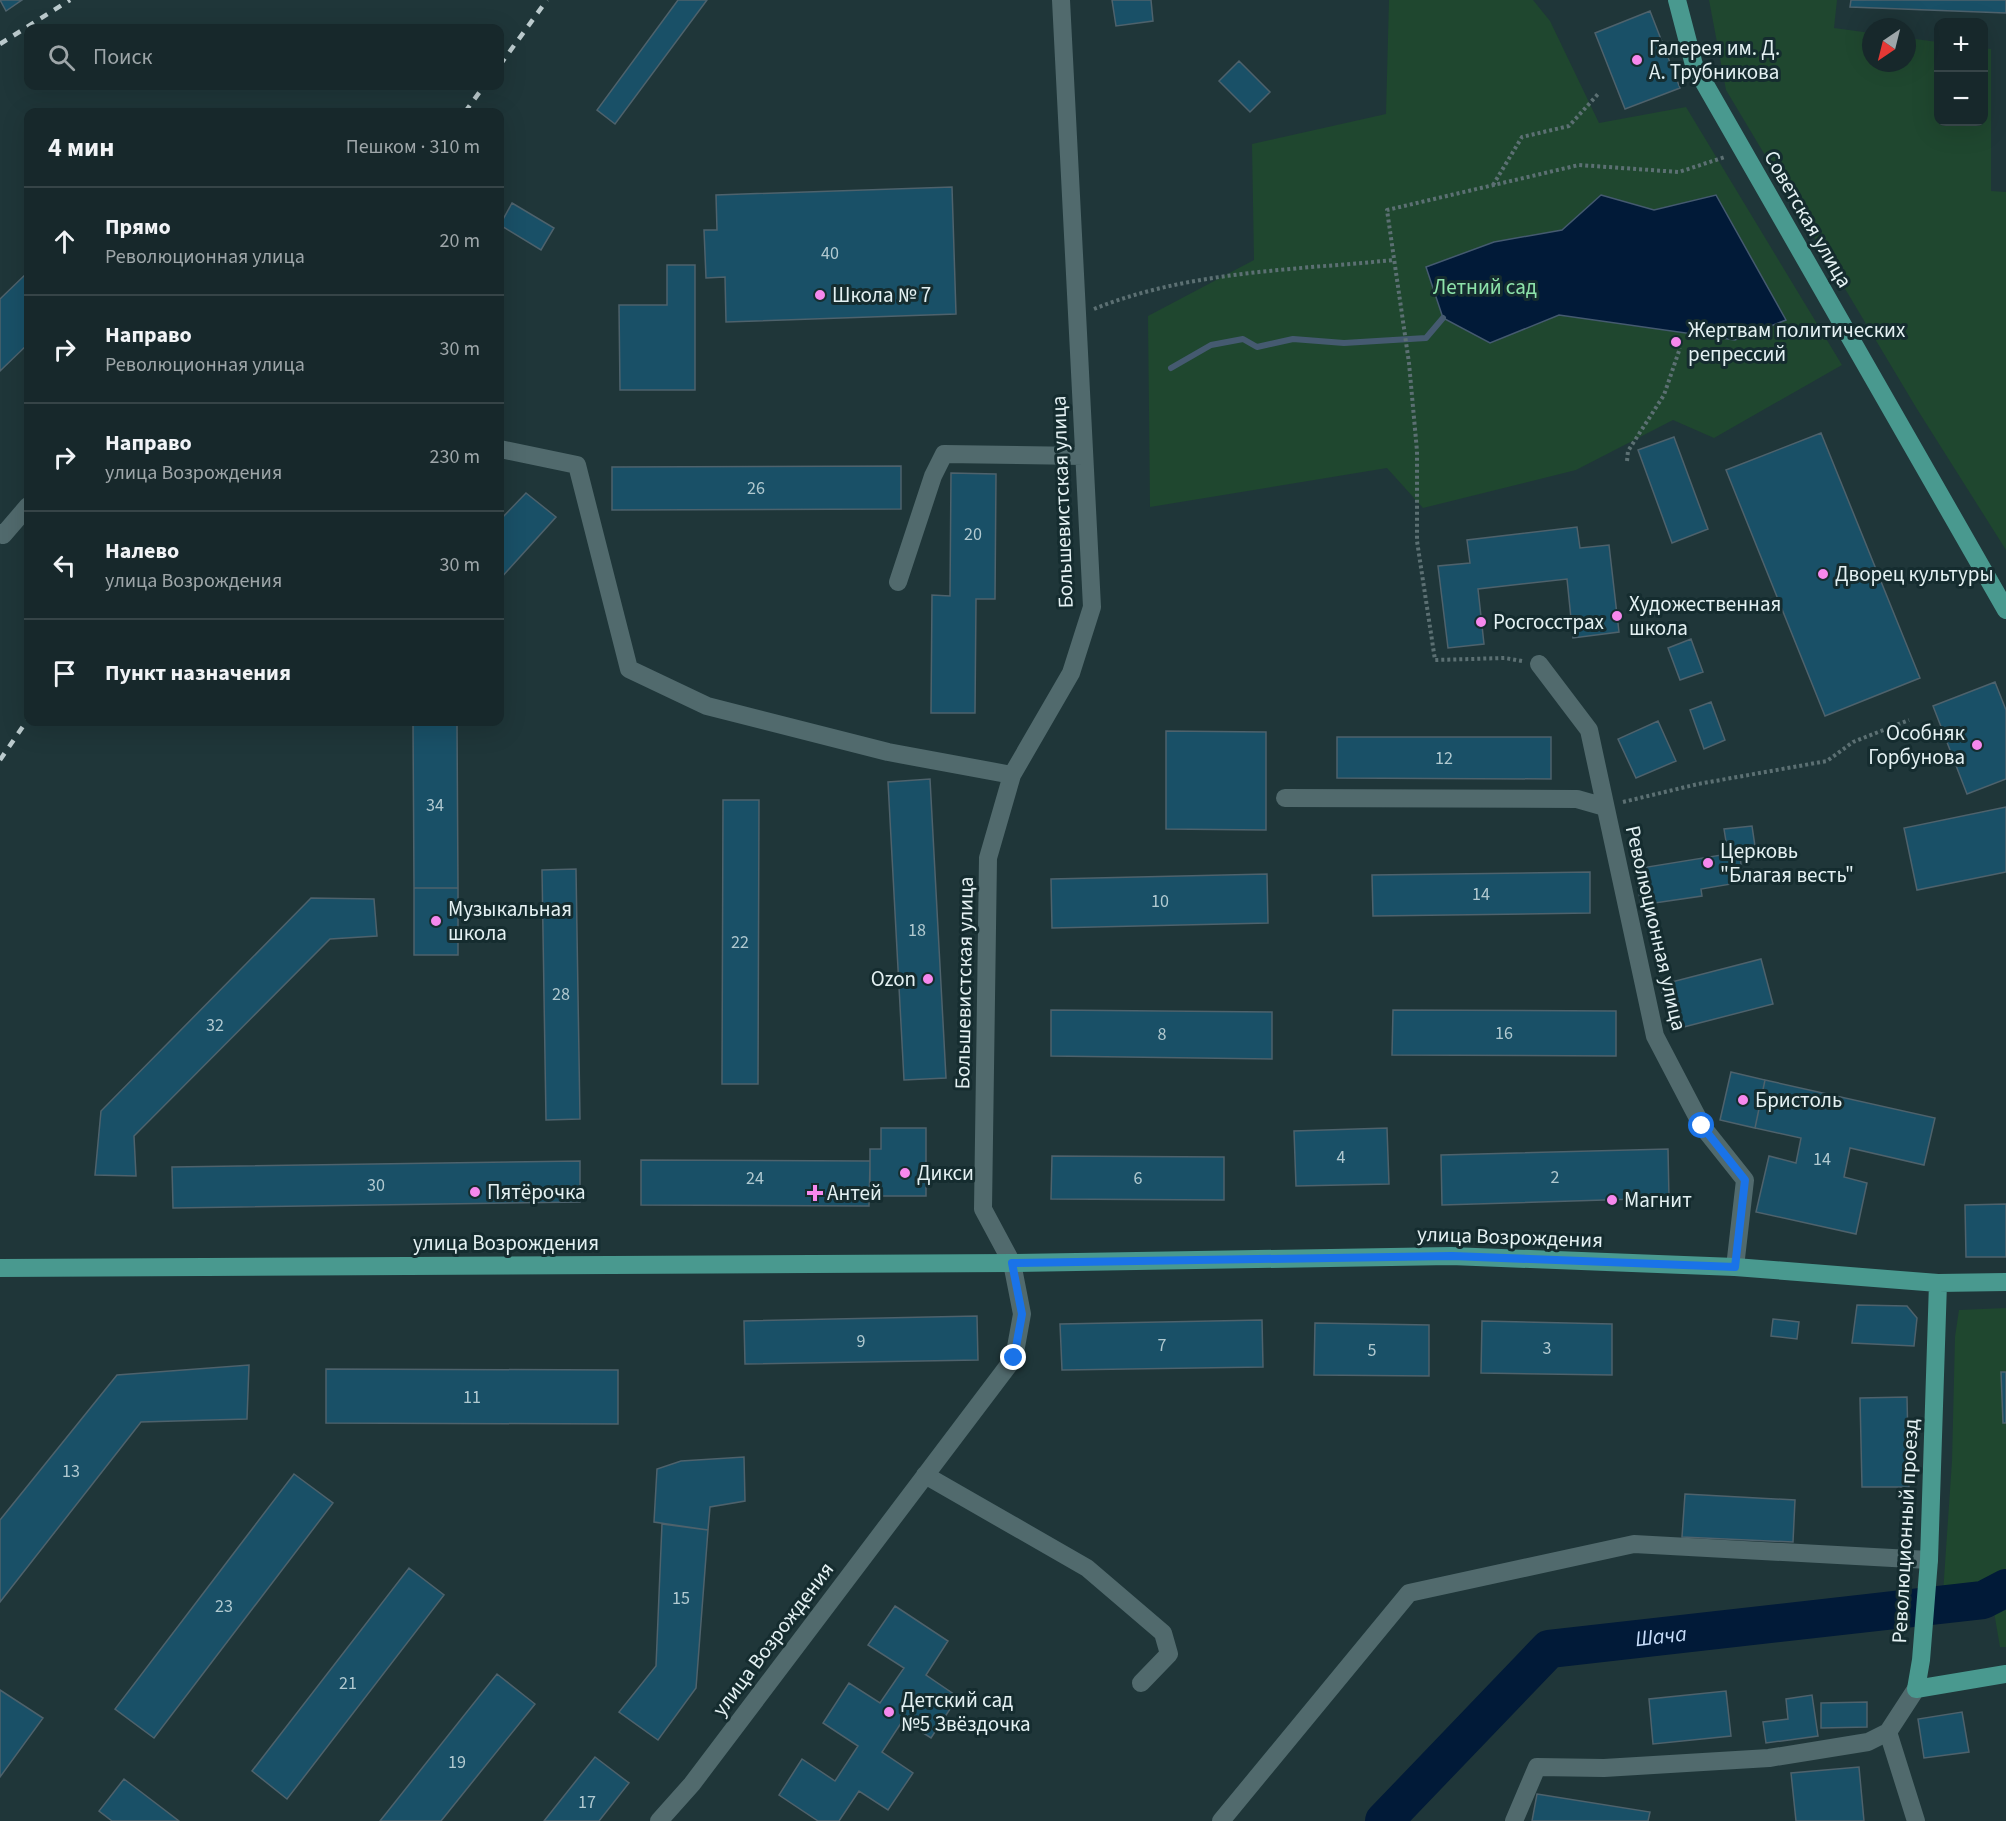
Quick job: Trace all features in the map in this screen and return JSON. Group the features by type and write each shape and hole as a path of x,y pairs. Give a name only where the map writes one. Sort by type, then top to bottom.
{"main road":[{"name":"Советская улица","path":"1677,0 1694,65 2006,610"},
{"name":"улица Возрождения","path":"0,1268 1012,1263 1452,1256 1735,1267 1938,1283 2006,1282"},
{"name":"Революционный проезд","path":"1916,1689 1922,1660 1925,1591 1929,1560 1938,1283"},
{"path":"1916,1689 2006,1674"}],"street":[{"name":"Большевистская улица","path":"1012,1263 983,1209 988,858 1012,775 1071,673 1092,607 1060,0"},
{"path":"504,450 577,465 629,669 706,706 888,752 1012,775"},
{"path":"898,582 933,476 944,454 1084,456"},
{"path":"1,536 24,511"},
{"name":"Революционная улица","path":"1539,664 1589,730 1655,1036 1702,1126 1745,1180 1735,1267"},
{"path":"1285,798 1577,799 1605,807"},
{"name":"улица Возрождения","path":"660,1821 692,1784 1014,1358 1022,1314 1012,1263"},
{"path":"925,1475 1087,1568 1163,1633 1169,1654 1141,1683"},
{"path":"1221,1821 1409,1593 1634,1544 1929,1560"},
{"path":"1514,1821 1537,1767 1604,1768 1769,1758 1868,1742 1888,1731 1916,1689"},
{"path":"1888,1731 1916,1821"}],"path":[{"path":"1492,185 1522,136 1569,126 1599,93"},
{"path":"1539,664 1505,658 1435,660 1417,541 1417,451 1409,363 1387,210 1579,165 1679,172 1743,150"},
{"path":"1077,316 1121,298 1190,281 1394,260"},
{"path":"1627,461 1628,452 1664,395 1680,348"},
{"path":"1605,807 1698,784 1827,761 1853,742 1909,720"}],"green space":[{"name":"Летний сад","path":"1389,0 1533,0 1550,21 1599,123 1686,107 1842,365 1714,438 1673,420 1576,470 1423,508 1387,468 1150,507 1148,316 1254,260 1252,144 1386,114"},
{"path":"1709,0 1837,0 1834,28 1862,32 1862,72 1916,72 1916,39 1934,41 1934,126 1988,126 1988,49 1991,49 1991,191 2006,192 2006,550 1917,409 1726,90"},
{"path":"2006,1308 2006,1647 2000,1647 1994,1612 1941,1623 1952,1461 1955,1337 1959,1310"}],"water":[{"path":"1601,195 1654,210 1716,195 1786,320 1735,340 1559,315 1490,343 1443,318 1426,267 1494,242 1562,230"}],"building":[{"path":"0,0 22,0 6,11"},
{"path":"678,0 707,0 615,124 597,110"},
{"path":"1112,0 1151,0 1153,21 1116,26"},
{"path":"1851,0 2006,0 2006,13 1850,7"},
{"name":"Галерея им. Д. А. Трубникова","path":"1650,11 1680,88 1625,109 1595,33"},
{"path":"1239,61 1270,92 1250,112 1219,81"},
{"path":"952,187 956,314 726,322 725,277 706,278 704,230 717,230 716,195"},
{"path":"512,203 554,228 541,250 504,227 504,218"},
{"path":"667,265 695,265 695,390 620,390 619,305 667,305"},
{"path":"24,276 24,348 0,371 0,299"},
{"name":"Дворец культуры","path":"1821,433 1920,678 1825,716 1726,470"},
{"path":"1674,437 1708,529 1672,543 1638,450"},
{"path":"901,466 901,509 612,510 612,467"},
{"path":"951,473 996,474 995,599 976,599 975,713 931,713 932,595 950,596"},
{"path":"526,493 556,517 504,575 504,516"},
{"path":"1577,527 1580,548 1609,545 1619,632 1573,638 1567,579 1478,589 1484,644 1448,648 1438,566 1470,563 1467,540"},
{"path":"1691,639 1703,672 1680,680 1668,648"},
{"name":"Особняк Горбунова","path":"1995,682 2006,710 2006,779 1967,794 1933,706"},
{"path":"1711,702 1725,740 1704,749 1690,710"},
{"path":"1658,721 1676,761 1636,778 1618,739"},
{"path":"413,726 457,726 458,888 414,888"},
{"path":"1166,731 1266,732 1266,830 1166,829"},
{"path":"1337,737 1551,737 1551,779 1337,778"},
{"path":"930,779 946,1078 904,1080 888,782"},
{"path":"723,800 759,800 758,1084 722,1084"},
{"path":"2006,807 2006,872 1917,890 1904,828"},
{"name":"Церковь \"Благая весть\"","path":"1752,826 1756,853 1740,856 1743,882 1701,889 1702,896 1641,905 1635,869 1728,854 1724,829"},
{"path":"576,869 580,1119 546,1120 542,870"},
{"path":"1590,872 1590,913 1373,916 1372,875"},
{"path":"1267,874 1268,923 1052,928 1051,879"},
{"name":"Музыкальная школа","path":"414,888 458,888 458,955 414,955"},
{"path":"311,898 374,899 377,936 330,939 134,1136 136,1176 95,1175 101,1111"},
{"path":"1761,959 1773,1004 1672,1030 1660,985"},
{"path":"1051,1010 1272,1012 1272,1059 1051,1056"},
{"path":"1393,1010 1616,1011 1616,1056 1392,1055"},
{"path":"1731,1072 1765,1080 1755,1128 1720,1120"},
{"path":"1765,1080 1935,1118 1924,1165 1850,1148 1844,1177 1867,1183 1856,1234 1756,1212 1769,1156 1796,1163 1801,1138 1755,1128"},
{"path":"881,1128 926,1128 926,1196 870,1196 870,1149 881,1149"},
{"path":"1387,1128 1389,1184 1296,1186 1294,1131"},
{"path":"1668,1149 1669,1198 1442,1205 1441,1155"},
{"path":"1052,1156 1224,1157 1224,1200 1051,1199"},
{"path":"641,1160 870,1161 869,1206 641,1205"},
{"path":"580,1161 580,1202 173,1208 172,1167"},
{"path":"2006,1204 2006,1257 1966,1257 1965,1205"},
{"path":"1857,1305 1907,1306 1917,1318 1914,1346 1852,1343"},
{"path":"977,1316 978,1360 745,1364 744,1321"},
{"path":"1773,1319 1799,1322 1797,1339 1771,1336"},
{"path":"1262,1320 1263,1367 1062,1370 1060,1324"},
{"path":"1482,1321 1612,1324 1612,1375 1481,1373"},
{"path":"1315,1323 1429,1325 1429,1376 1314,1375"},
{"path":"249,1365 247,1419 141,1422 0,1602 0,1520 117,1375"},
{"path":"326,1369 618,1370 618,1424 326,1423"},
{"path":"2001,1372 2006,1372 2006,1423 2003,1423"},
{"path":"1907,1397 1909,1487 1862,1487 1860,1398"},
{"path":"744,1457 745,1501 710,1507 708,1530 654,1522 657,1469 681,1461"},
{"path":"294,1474 333,1503 154,1738 115,1709"},
{"path":"1685,1494 1795,1500 1793,1542 1682,1537"},
{"path":"662,1524 708,1530 696,1688 658,1740 619,1712 656,1666"},
{"path":"409,1568 444,1595 287,1799 252,1771"},
{"name":"Детский сад №5 Звёздочка","path":"895,1606 948,1641 926,1675 958,1697 931,1738 903,1720 882,1752 913,1773 888,1810 859,1791 839,1821 818,1821 779,1795 802,1759 835,1781 858,1746 823,1723 849,1683 880,1703 904,1668 868,1645"},
{"path":"497,1674 535,1704 441,1821 380,1821"},
{"path":"0,1690 43,1718 0,1777"},
{"path":"1726,1691 1731,1736 1653,1744 1649,1699"},
{"path":"1812,1695 1818,1736 1766,1743 1763,1722 1788,1719 1786,1699"},
{"path":"1867,1702 1867,1727 1821,1728 1821,1703"},
{"path":"1962,1712 1969,1752 1924,1758 1918,1719"},
{"path":"595,1757 629,1783 599,1821 544,1821"},
{"path":"1859,1767 1864,1821 1796,1821 1791,1773"},
{"path":"124,1779 179,1821 112,1821 99,1811"},
{"path":"1537,1794 1650,1812 1648,1821 1532,1821"}],"waterway":[{"path":"1171,368 1211,345 1243,339 1257,347 1293,339 1344,343 1426,338 1443,318"},
{"name":"Шача","path":"1384,1821 1549,1649 1983,1600 2006,1588"}],"railway":[{"path":"32,24 70,0"},
{"path":"504,59 547,0"},
{"path":"0,44 24,29"},
{"path":"468,108 481,90"},
{"path":"0,760 24,725"}],"place":[{"name":"Галерея им. Д. А. Трубникова","path":"1637,60"},
{"name":"Школа № 7","path":"820,295"},
{"name":"Жертвам политических репрессий","path":"1676,342"},
{"name":"Дворец культуры","path":"1823,574"},
{"name":"Художественная школа","path":"1617,616"},
{"name":"Росгосстрах","path":"1481,622"},
{"name":"Особняк Горбунова","path":"1977,745"},
{"name":"Церковь \"Благая весть\"","path":"1708,863"},
{"name":"Музыкальная школа","path":"436,921"},
{"name":"Ozon","path":"928,979"},
{"name":"Бристоль","path":"1743,1100"},
{"name":"Дикси","path":"905,1173"},
{"name":"Пятёрочка","path":"475,1192"},
{"name":"Антей","path":"815,1193"},
{"name":"Магнит","path":"1612,1200"},
{"name":"Детский сад №5 Звёздочка","path":"889,1712"}],"route":[{"path":"1014,1358 1022,1314 1012,1263 1452,1256 1735,1267 1745,1180 1702,1126"}]}
